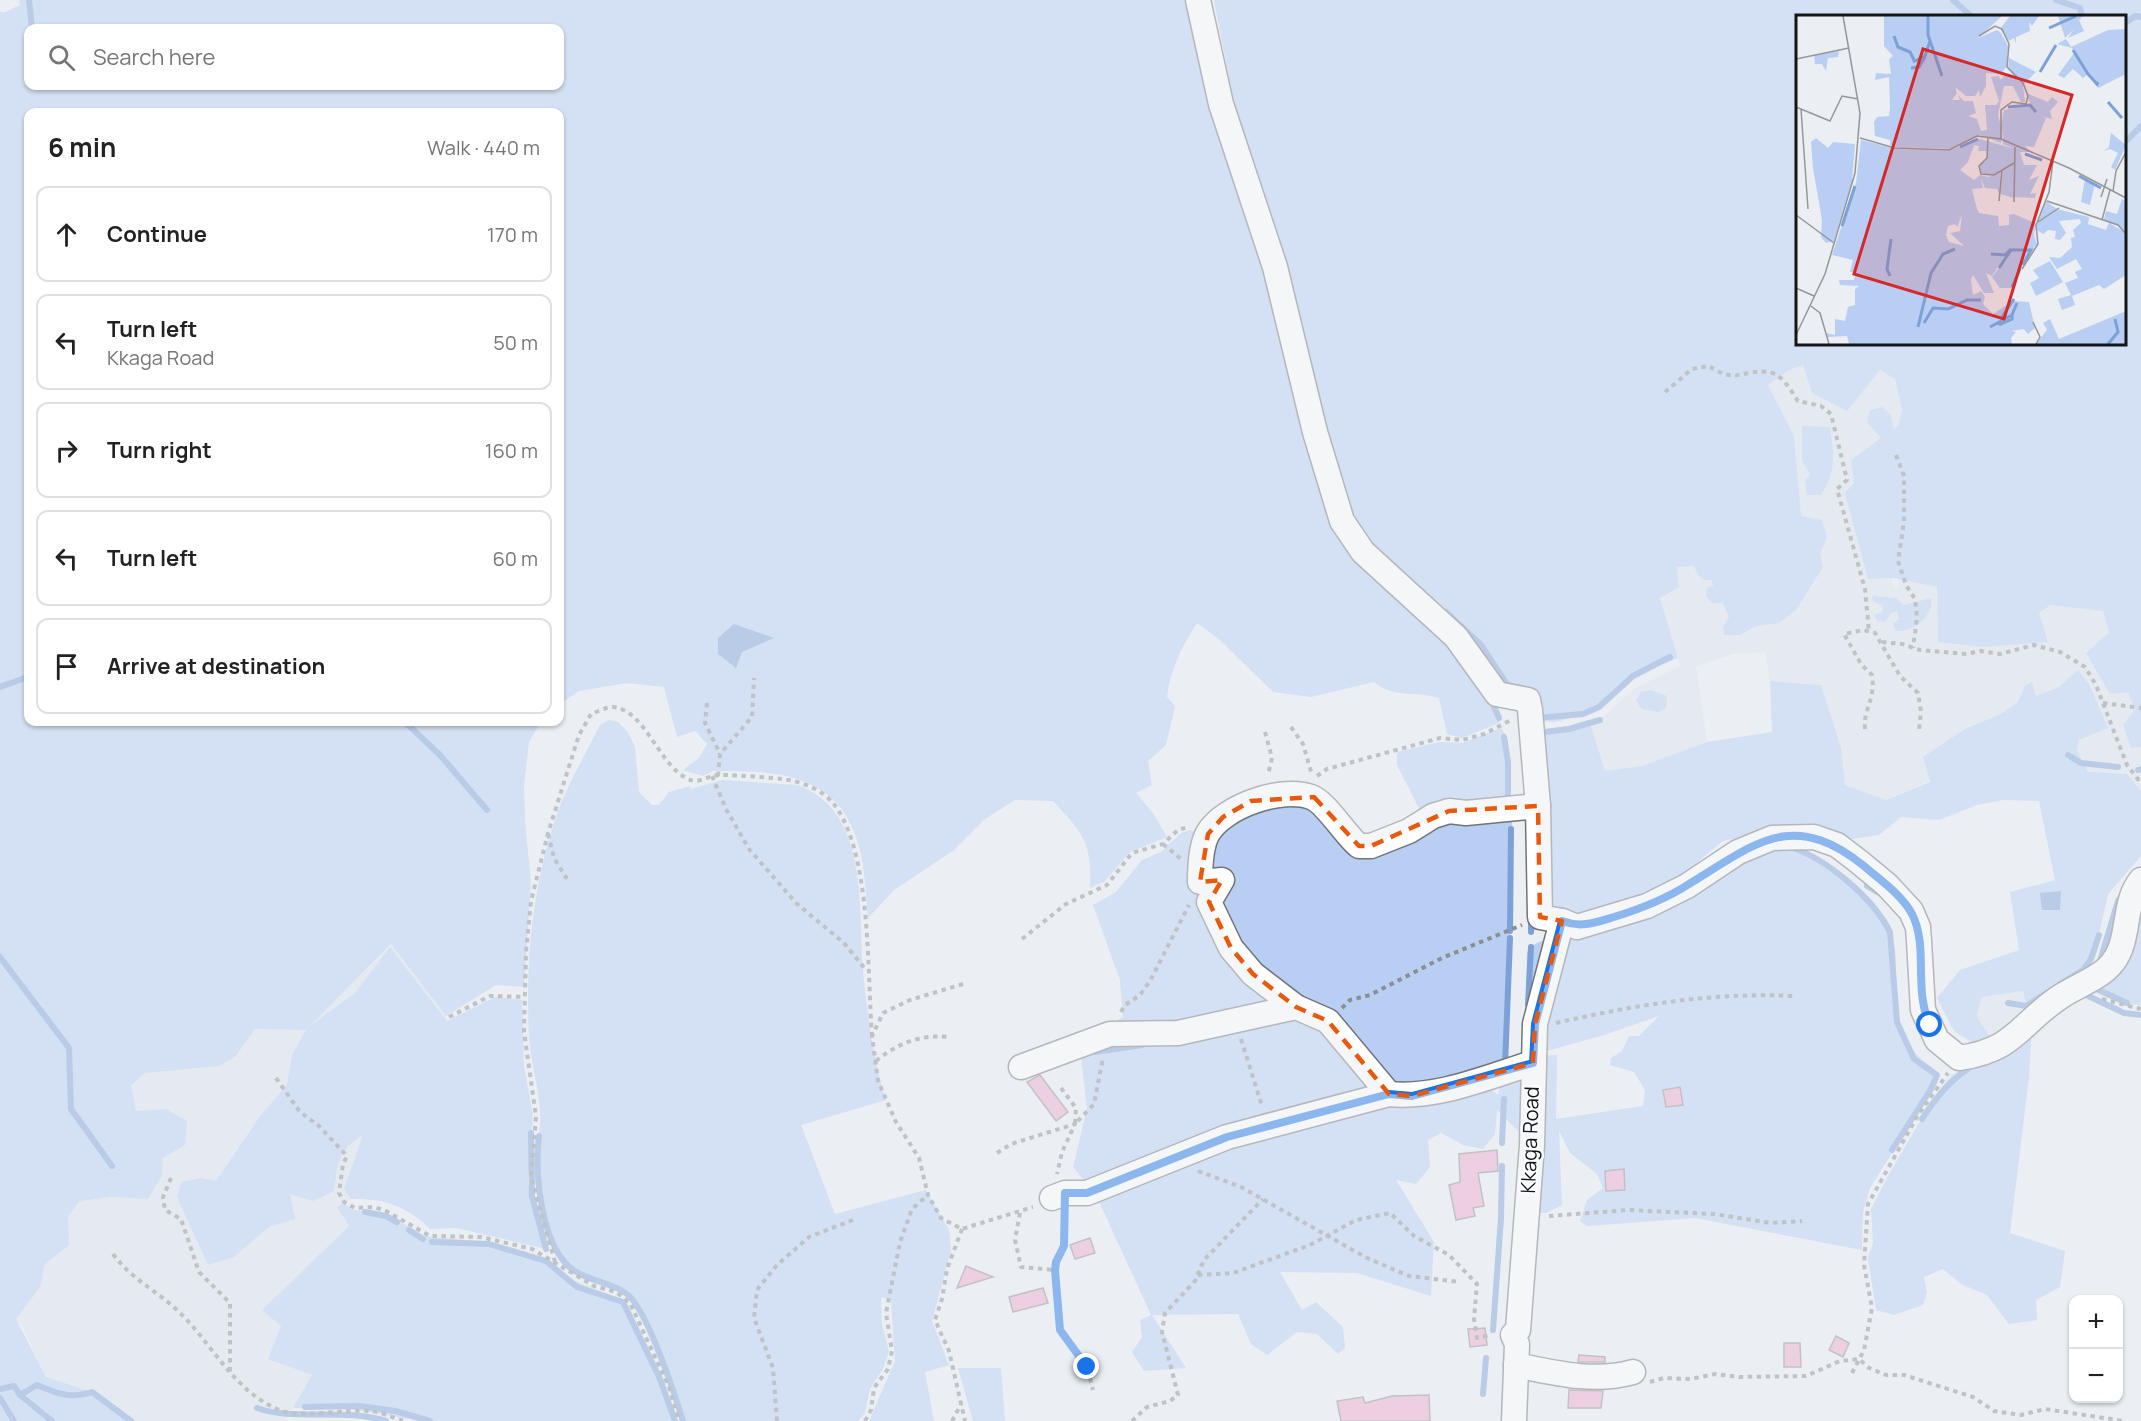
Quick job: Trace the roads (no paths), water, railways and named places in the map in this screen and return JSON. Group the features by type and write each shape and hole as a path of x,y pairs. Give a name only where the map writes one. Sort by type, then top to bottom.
{"street":[{"name":"Kkaga Road","path":"1198,0 1221,104 1275,267 1315,432 1342,521 1363,552 1456,637 1497,694 1529,705 1551,919 1535,1024 1528,1202 1518,1330 1513,1335 1517,1344 1514,1421"},
{"path":"1389,1094 1328,1021 1296,1007 1253,974 1231,948 1209,902 1222,880 1200,882 1208,834 1223,817 1251,801 1303,795 1314,798 1359,846 1371,846 1409,831 1433,816 1449,811 1466,813 1538,806"},
{"path":"1551,919 1577,927 1629,912 1687,886 1755,844 1772,838 1814,837 1837,845 1858,861 1887,885 1911,911 1918,927 1923,1010 1937,1040 1959,1058 1980,1056 2014,1038 2060,996 2097,975 2114,962 2123,935 2133,890 2141,880"},
{"path":"1020,1067 1110,1034 1178,1033 1296,1007"},
{"path":"1059,1196 1087,1193 1227,1137 1389,1094 1412,1096 1533,1063"},
{"path":"1516,1365 1566,1376 1614,1377 1633,1372"}],"waterway":[{"path":"29,0 32,24"},
{"path":"1953,0 1970,15"},
{"path":"2056,0 2080,8 2082,15"},
{"path":"2126,23 2135,16 2141,17"},
{"path":"2126,141 2141,126"},
{"path":"1446,612 1481,645 1510,689"},
{"path":"1536,718 1583,714 1599,707 1633,676 1670,657"},
{"path":"0,687 24,678"},
{"path":"1491,699 1499,718"},
{"path":"1536,733 1569,729 1600,720"},
{"path":"409,726 439,754 487,810"},
{"path":"1504,737 1508,762 1508,804"},
{"path":"2068,755 2081,763 2118,767"},
{"path":"1510,931 1511,829"},
{"path":"1790,847 1818,860 1847,881 1872,906 1890,932 1897,1022 1914,1059 1937,1075 1931,1089 1892,1150"},
{"path":"1867,886 1879,893"},
{"path":"2099,964 2118,901 2123,895"},
{"path":"1531,917 1531,932"},
{"path":"2008,1003 2026,1006 2083,970 2091,959 2099,935"},
{"path":"1505,1066 1510,938"},
{"path":"1528,1005 1531,947"},
{"path":"0,957 69,1048 71,1109 112,1166"},
{"path":"2094,985 2096,989 2127,1003"},
{"path":"2082,993 2124,1013 2141,1015"},
{"path":"1095,1052 1142,1045"},
{"path":"1922,1119 1945,1088 1975,1064"},
{"path":"1502,1143 1504,1099"},
{"path":"531,1133 532,1196 546,1249"},
{"path":"539,1136 539,1189 547,1229 554,1246 563,1261 575,1271 613,1286 632,1299 640,1310 654,1341 683,1421"},
{"path":"1493,1330 1501,1218 1502,1166"},
{"path":"365,1212 386,1216 397,1222"},
{"path":"409,1230 423,1239"},
{"path":"432,1242 489,1244 546,1261 577,1287 623,1302 660,1379 675,1421"},
{"path":"1483,1394 1486,1358"},
{"path":"20,1395 37,1385 64,1394 77,1395 92,1392 131,1421"},
{"path":"0,1389 14,1386 20,1395 52,1421"},
{"path":"0,1398 14,1421"},
{"path":"305,1407 360,1406 395,1411 430,1421"},
{"path":"257,1408 286,1414 354,1415 386,1421"}]}
